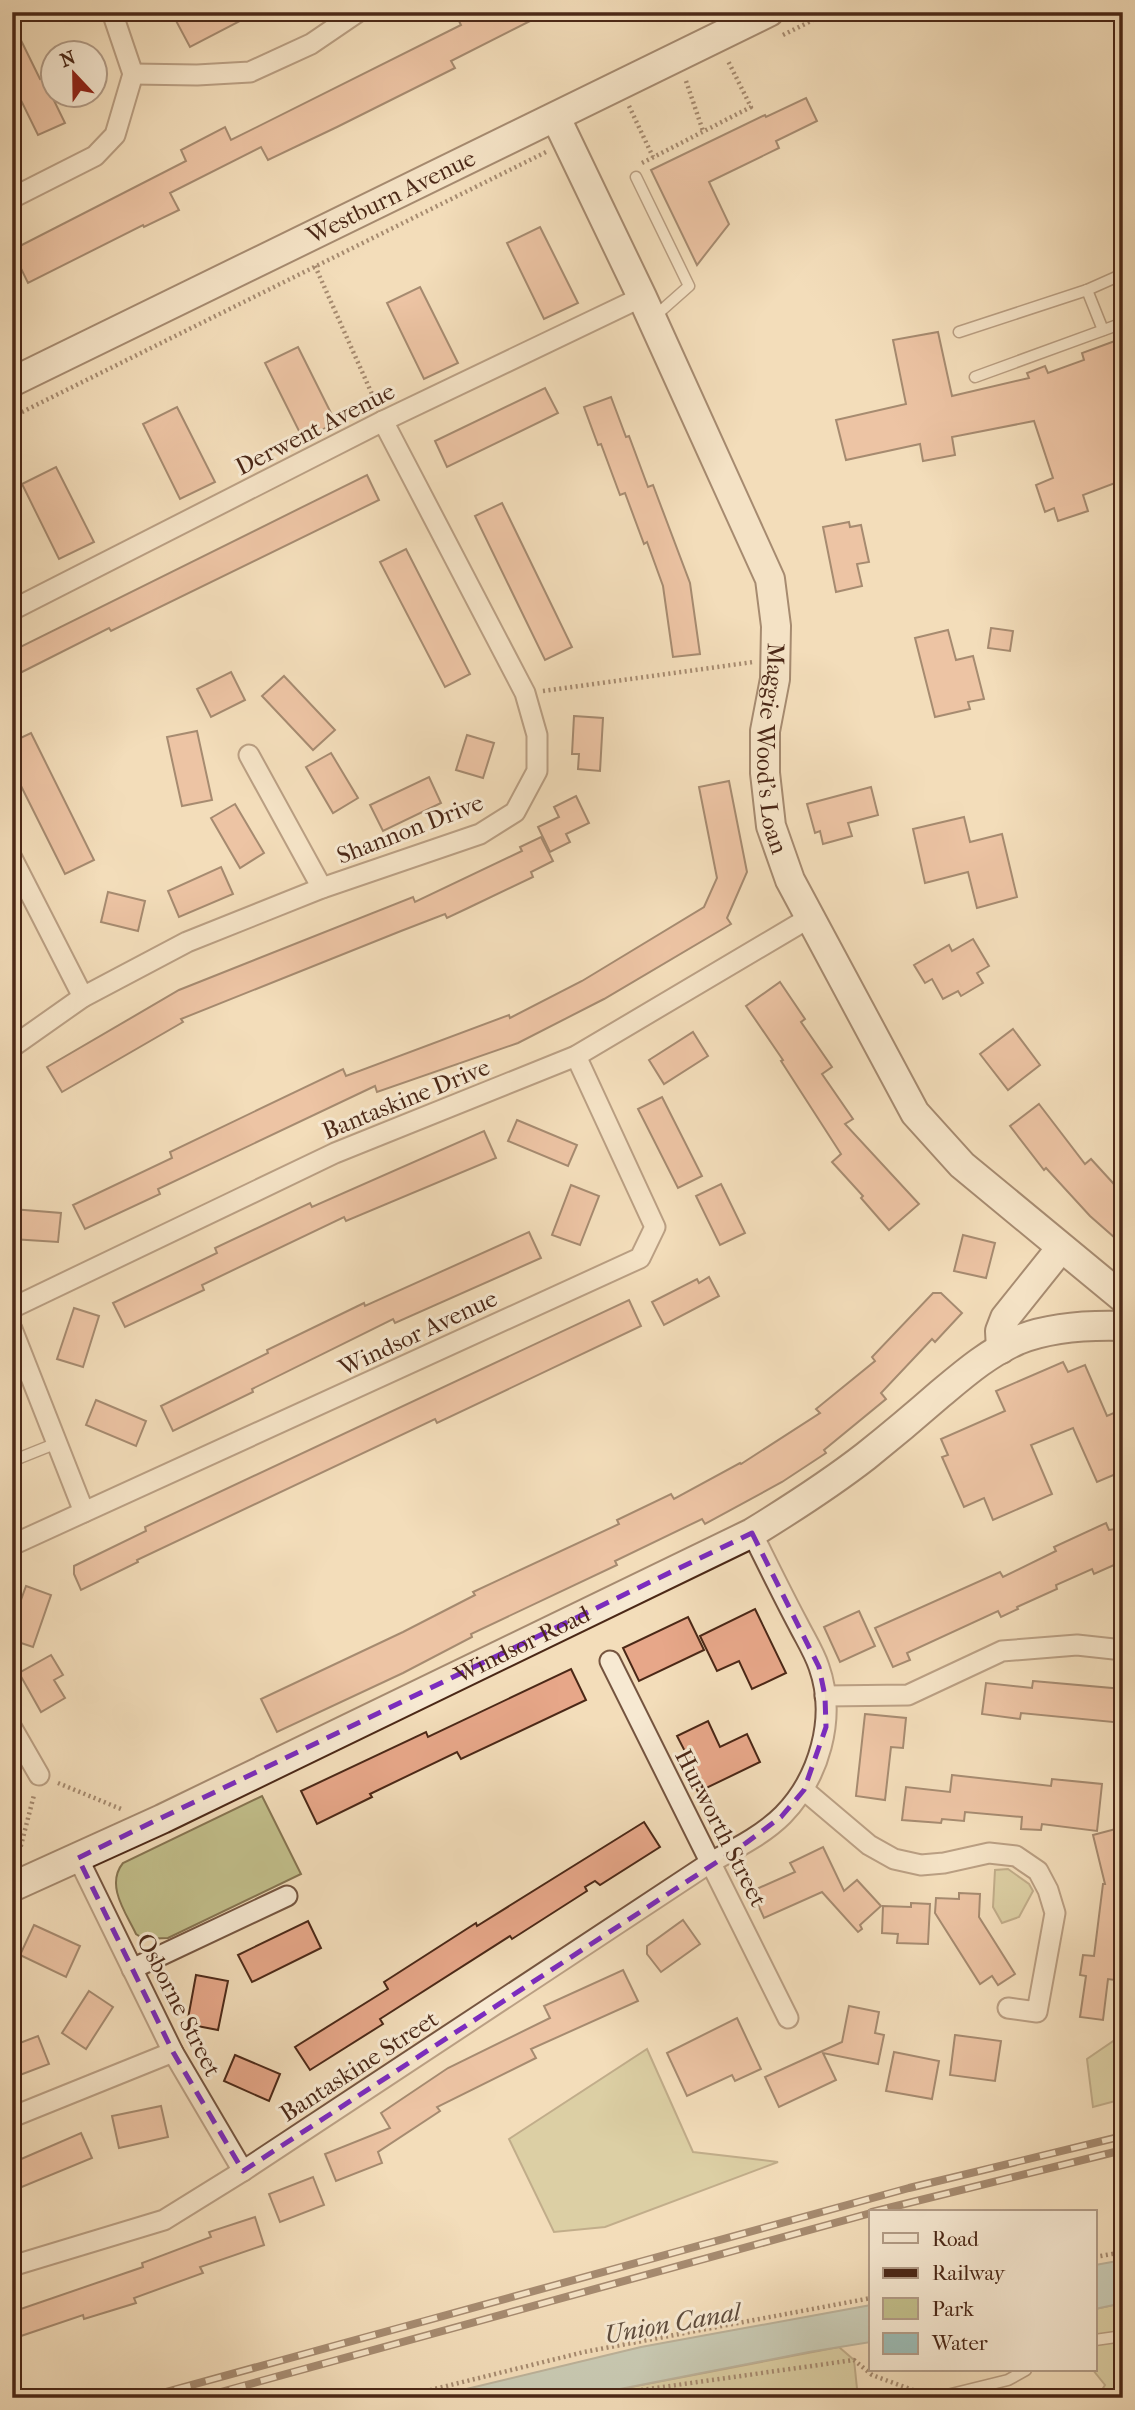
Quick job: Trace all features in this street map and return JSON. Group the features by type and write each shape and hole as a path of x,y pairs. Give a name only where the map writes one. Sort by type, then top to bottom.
{"street":[{"path":"12,198 95,156 115,135 133,74 112,12"},
{"path":"133,74 250,72 311,44 358,12"},
{"name":"Westburn Avenue","path":"12,382 562,130 771,26"},
{"name":"Maggie Wood's Loan","path":"562,130 647,308 770,579 776,626 775,679 765,731 765,773 771,826 790,880 915,1113 962,1165 1123,1298"},
{"name":"Derwent Avenue","path":"12,610 383,421 647,308"},
{"name":"Shannon Drive","path":"12,1047 83,997 187,942 322,888 480,834 515,812 537,771 537,735 525,693 383,421"},
{"path":"249,755 322,888"},
{"path":"12,858 83,997"},
{"name":"Bantaskine Drive","path":"12,1308 335,1153 576,1056 809,918"},
{"name":"Windsor Avenue","path":"12,1545 640,1258 655,1227 576,1056"},
{"path":"1001,1349 1000,1331 1004,1318 1061,1248"},
{"name":"Windsor Road","path":"14,1877 78,1858 154,1823 752,1533 818,1492 965,1371 1019,1340 1054,1331 1103,1325 1123,1326"},
{"path":"12,1329 84,1512"},
{"name":"Bantaskine Street","path":"12,2266 164,2220 243,2171 711,1862 746,1843 781,1817 804,1790 819,1753 826,1727 825,1696 819,1667 752,1533"},
{"path":"825,1696 908,1695 1002,1651 1077,1645 1123,1650"},
{"name":"Hurworth Street","path":"610,1661 788,2018"},
{"path":"12,1728 40,1775"},
{"path":"804,1790 869,1845 894,1859 921,1865 989,1853 1016,1856 1038,1871 1048,1890 1055,1913 1037,2012 1008,2008"},
{"name":"Osborne Street","path":"78,1858 173,2052 243,2171"},
{"path":"132,1969 287,1896"},
{"path":"12,2117 173,2052"}],"lane":[{"path":"636,177 689,286 647,308"},
{"path":"959,332 1087,290 1123,274"},
{"path":"1087,290 1103,330"},
{"path":"975,377 1123,323"},
{"path":"12,1461 57,1443"},
{"path":"1096,2340 1123,2336"},
{"path":"935,2398 1008,2380 1022,2372"}],"path":[{"path":"771,26 830,12"},
{"path":"718,66 739,55"},
{"path":"636,177 636,167 751,107 728,61"},
{"path":"675,87 697,76"},
{"path":"686,82 704,131"},
{"path":"625,98 642,104"},
{"path":"620,115 625,98"},
{"path":"625,98 653,157"},
{"path":"12,417 315,266 562,130"},
{"path":"315,266 383,421"},
{"path":"525,693 775,659"},
{"path":"14,1877 40,1775 154,1823"},
{"path":"1096,2257 1123,2252"},
{"path":"398,2398 584,2352 869,2298"},
{"path":"598,2398 854,2360 872,2375 935,2398"}],"highlighted area":[{"path":"752,1533 819,1667 825,1696 826,1727 804,1790 781,1817 746,1843 243,2171 173,2052 78,1858"}],"green space":[{"path":"262,1796 301,1874 168,1938 144,1939 136,1934 117,1890 116,1880 123,1863"},
{"path":"1008,1869 1029,1884 1033,1891 1019,1917 1002,1923 993,1907 995,1870"},
{"path":"1123,2031 1123,2099 1093,2107 1087,2059 1119,2037"},
{"path":"647,2049 693,2152 778,2162 605,2227 554,2232 509,2139"},
{"path":"1123,2303 1123,2398 1097,2398 1105,2385 1095,2372 1096,2309"},
{"path":"839,2347 854,2360 858,2398 574,2398"}],"water":[{"path":"1123,2260 1123,2303 1096,2309 1096,2265"},
{"path":"869,2305 869,2342 574,2398 429,2398 641,2347"}],"building":[{"path":"184,12 257,12 190,47 174,17"},
{"path":"477,12 548,12 451,61 455,68 337,127 268,160 261,147 170,193 179,210 144,227 143,225 28,283 12,250 186,161 181,150 225,127 231,140 461,25 459,21"},
{"path":"12,22 38,75 38,108 58,108 65,123 38,135 12,82"},
{"path":"806,98 817,121 776,141 779,148 709,182 729,224 697,265 651,170"},
{"path":"540,227 578,303 544,319 507,243"},
{"path":"420,287 458,363 424,379 387,303"},
{"path":"938,332 952,396 1029,378 1027,373 1045,366 1048,373 1084,360 1082,353 1123,338 1123,480 1083,495 1088,511 1058,521 1054,508 1045,512 1036,485 1053,478 1034,421 952,437 955,455 923,461 920,444 846,460 836,420 906,404 893,340"},
{"path":"298,347 336,423 303,439 265,363"},
{"path":"545,388 558,413 447,467 435,441"},
{"path":"611,397 648,487 653,485 690,583 700,654 673,657 663,586 647,542 644,544 625,493 620,495 584,407"},
{"path":"177,407 215,482 180,499 143,424"},
{"path":"56,467 94,542 59,559 22,484"},
{"path":"367,475 379,500 12,677 12,651"},
{"path":"502,503 572,647 545,660 475,516"},
{"path":"849,522 850,527 861,525 869,562 857,564 862,586 836,592 823,527"},
{"path":"406,549 470,674 445,687 380,562"},
{"path":"991,628 1013,631 1010,651 988,648"},
{"path":"948,630 956,660 973,656 984,699 968,702 970,709 935,717 915,638"},
{"path":"231,672 245,700 211,717 197,689"},
{"path":"284,676 335,730 313,750 262,696"},
{"path":"574,716 603,718 600,771 578,769 579,754 572,754"},
{"path":"197,731 212,800 182,806 167,737"},
{"path":"31,733 94,860 65,874 12,768 12,742"},
{"path":"467,735 494,743 483,778 456,770"},
{"path":"331,753 358,798 333,813 306,767"},
{"path":"429,777 441,803 383,831 370,805"},
{"path":"729,781 747,872 727,918 731,924 604,999 518,1043 377,1092 375,1086 158,1189 160,1194 85,1229 73,1205 172,1158 170,1152 343,1069 346,1076 509,1015 510,1018 582,981 704,907 717,878 699,787"},
{"path":"871,787 878,815 848,823 852,836 823,844 820,831 815,833 807,804"},
{"path":"576,796 589,823 566,834 570,842 550,852 538,827 559,817 554,807"},
{"path":"235,804 264,853 240,868 211,818"},
{"path":"964,817 970,842 1002,834 1017,897 977,908 968,872 925,883 913,829"},
{"path":"541,837 553,861 531,872 533,877 447,918 445,914 181,1019 183,1022 62,1092 47,1067 179,990 413,897 415,902 522,851 520,847"},
{"path":"221,867 233,894 179,917 168,891"},
{"path":"108,892 145,901 138,931 101,922"},
{"path":"973,939 989,966 977,973 983,983 961,996 958,991 943,999 932,979 925,983 914,965 949,945 952,951"},
{"path":"780,982 805,1019 801,1022 832,1067 822,1074 853,1119 845,1124 919,1204 889,1230 832,1162 841,1154 746,1006"},
{"path":"1013,1029 1040,1065 1008,1090 980,1054"},
{"path":"693,1032 708,1056 664,1084 649,1060"},
{"path":"662,1097 702,1176 678,1188 638,1109"},
{"path":"1039,1104 1085,1164 1091,1159 1123,1194 1123,1245 1090,1216 1046,1168 1044,1170 1010,1126"},
{"path":"517,1120 577,1145 568,1166 508,1141"},
{"path":"484,1131 496,1158 346,1221 344,1217 202,1285 204,1290 125,1327 113,1303 217,1253 215,1248 310,1203 312,1207"},
{"path":"721,1184 745,1233 720,1245 696,1196"},
{"path":"571,1185 599,1196 580,1245 552,1235"},
{"path":"12,1209 61,1213 58,1242 12,1239"},
{"path":"529,1232 541,1258 395,1323 393,1319 173,1431 161,1406 364,1303 365,1306"},
{"path":"963,1235 995,1243 986,1278 954,1271"},
{"path":"709,1277 719,1296 664,1325 652,1302 697,1279 699,1283"},
{"path":"933,1293 941,1293 962,1313 935,1342 932,1339 881,1393 886,1399 824,1450 826,1453 782,1482 705,1524 702,1519 615,1561 617,1565 471,1634 472,1637 403,1673 277,1732 261,1699 403,1632 475,1595 473,1592 619,1524 617,1520 671,1494 674,1499 741,1464 820,1413 816,1409 875,1361 872,1357"},
{"path":"629,1300 641,1326 437,1423 435,1419 137,1560 138,1562 81,1590 74,1574 74,1566 146,1531 145,1527"},
{"path":"74,1308 99,1316 83,1367 57,1359"},
{"path":"1063,1362 1068,1372 1085,1365 1107,1416 1123,1409 1123,1471 1097,1482 1073,1428 1031,1445 1052,1494 993,1520 984,1498 964,1507 942,1457 948,1455 941,1439 1005,1411 996,1391"},
{"path":"96,1400 146,1421 136,1446 86,1425"},
{"path":"1106,1523 1109,1530 1123,1528 1123,1561 1094,1574 1092,1569 1056,1585 1057,1589 1001,1617 998,1611 907,1653 910,1660 893,1667 875,1628 1000,1572 1003,1577 1056,1551 1054,1547"},
{"path":"26,1586 51,1595 33,1647 12,1640 12,1625"},
{"path":"755,1609 786,1673 752,1689 739,1661 717,1671 700,1636"},
{"path":"859,1611 875,1646 840,1662 824,1627"},
{"path":"688,1617 704,1650 639,1681 623,1648"},
{"path":"51,1655 63,1675 54,1680 65,1698 41,1712 19,1673"},
{"path":"571,1669 586,1700 461,1759 457,1752 370,1794 372,1797 317,1824 301,1791 426,1732 428,1737"},
{"path":"1033,1681 1123,1689 1123,1723 1021,1713 1020,1719 982,1714 986,1683 1032,1688"},
{"path":"865,1714 906,1718 903,1748 891,1747 885,1800 856,1796"},
{"path":"708,1721 720,1747 747,1734 760,1762 698,1792 684,1764 690,1761 677,1736"},
{"path":"952,1775 1051,1786 1052,1779 1102,1784 1097,1831 1042,1824 1041,1830 1021,1829 1022,1817 965,1812 964,1821 942,1819 941,1823 902,1820 906,1787 950,1792"},
{"path":"644,1822 660,1847 600,1885 595,1881 585,1887 587,1891 512,1939 510,1936 380,2019 383,2024 310,2070 295,2047 388,1989 384,1982"},
{"path":"1123,1827 1123,1981 1108,1979 1103,2020 1080,2017 1086,1976 1080,1975 1083,1955 1094,1956 1105,1884 1093,1835"},
{"path":"823,1847 844,1891 857,1880 881,1906 860,1925 862,1929 858,1932 822,1892 764,1918 752,1891 795,1872 790,1863"},
{"path":"959,1893 980,1894 979,1917 1015,1974 998,1985 992,1976 980,1984 935,1913 936,1898 959,1899"},
{"path":"911,1903 930,1904 928,1944 897,1943 898,1934 882,1933 883,1906 911,1907"},
{"path":"683,1920 700,1944 661,1972 647,1954 647,1946"},
{"path":"308,1921 321,1948 252,1982 238,1955"},
{"path":"34,1925 80,1946 66,1977 20,1955"},
{"path":"623,1970 638,2001 531,2049 536,2058 437,2107 440,2111 378,2152 382,2163 336,2181 325,2154 390,2128 381,2113 448,2068 550,2018 544,2006"},
{"path":"196,1975 228,1981 218,2030 187,2024"},
{"path":"89,1991 113,2007 86,2049 62,2033"},
{"path":"849,2006 879,2012 875,2033 884,2035 878,2064 823,2053 836,2080 779,2107 765,2077 842,2042"},
{"path":"737,2018 761,2069 735,2081 732,2075 687,2096 667,2053"},
{"path":"955,2035 1001,2041 995,2081 950,2075"},
{"path":"38,2036 49,2064 12,2078 12,2046"},
{"path":"894,2052 939,2061 932,2099 886,2091"},
{"path":"235,2055 280,2074 269,2101 224,2081"},
{"path":"161,2106 168,2137 119,2148 112,2116"},
{"path":"81,2133 92,2158 12,2191 12,2163"},
{"path":"313,2177 324,2205 280,2222 269,2194"},
{"path":"255,2217 264,2245 200,2267 203,2273 134,2298 136,2303 84,2319 83,2315 12,2339 12,2312 143,2267 142,2263 211,2237 209,2232"}],"railway":[{"path":"144,2398 909,2188 1123,2136"},
{"path":"880,2210 1123,2150"},
{"path":"199,2398 869,2214"}],"water label":[{"name":"Union Canal","path":"672,2323"}]}
